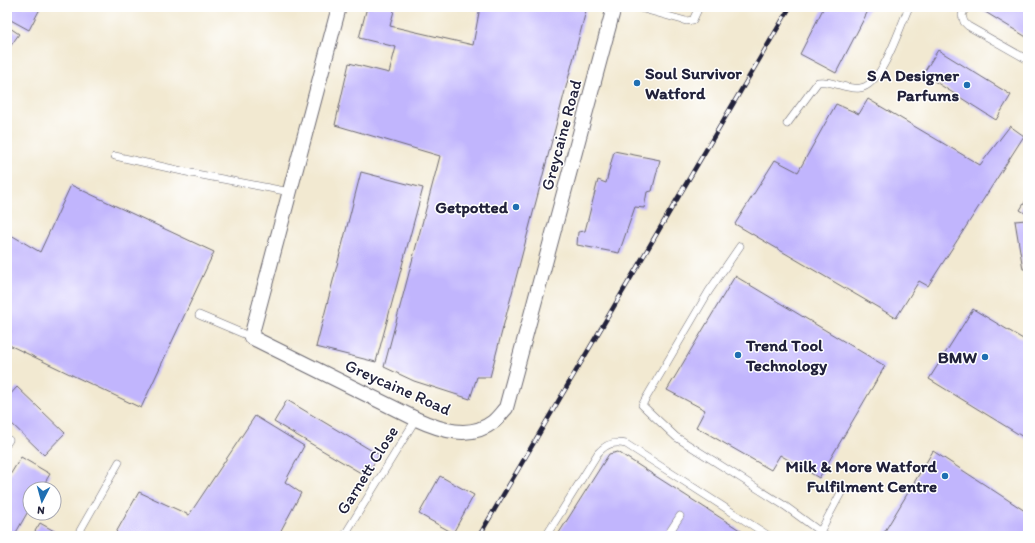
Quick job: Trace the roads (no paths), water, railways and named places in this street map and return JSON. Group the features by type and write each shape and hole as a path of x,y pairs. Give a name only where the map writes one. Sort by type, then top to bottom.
{"street":[{"path":"251,337 339,7"},
{"name":"Greycaine Road","path":"251,337 437,428 455,432 477,430 493,422 506,408 614,7"}],"lane":[{"path":"636,7 686,21 693,20 699,7"},
{"path":"787,124 818,82 828,81 853,88 862,88 871,83 881,70 909,7"},
{"path":"966,7 962,15 964,22 968,26 1028,60"},
{"path":"115,156 191,173 290,192"},
{"path":"740,246 708,291 642,406 676,436 785,506 823,534 844,489"},
{"path":"199,315 251,337"},
{"name":"Garnett Close","path":"344,536 416,419"},
{"path":"546,536 598,453 604,447 620,443 626,444 769,536"},
{"path":"77,536 119,462"},
{"path":"667,536 680,516"}],"railway":[{"path":"479,536 790,7"}],"place":[{"name":"Soul Survivor Watford","path":"637,83"},
{"name":"S A Designer Parfums","path":"967,85"},
{"name":"Getpotted","path":"516,207"},
{"name":"Trend Tool Technology","path":"738,355"},
{"name":"BMW","path":"985,357"},
{"name":"Milk & More Watford Fulfilment Centre","path":"945,476"}]}
